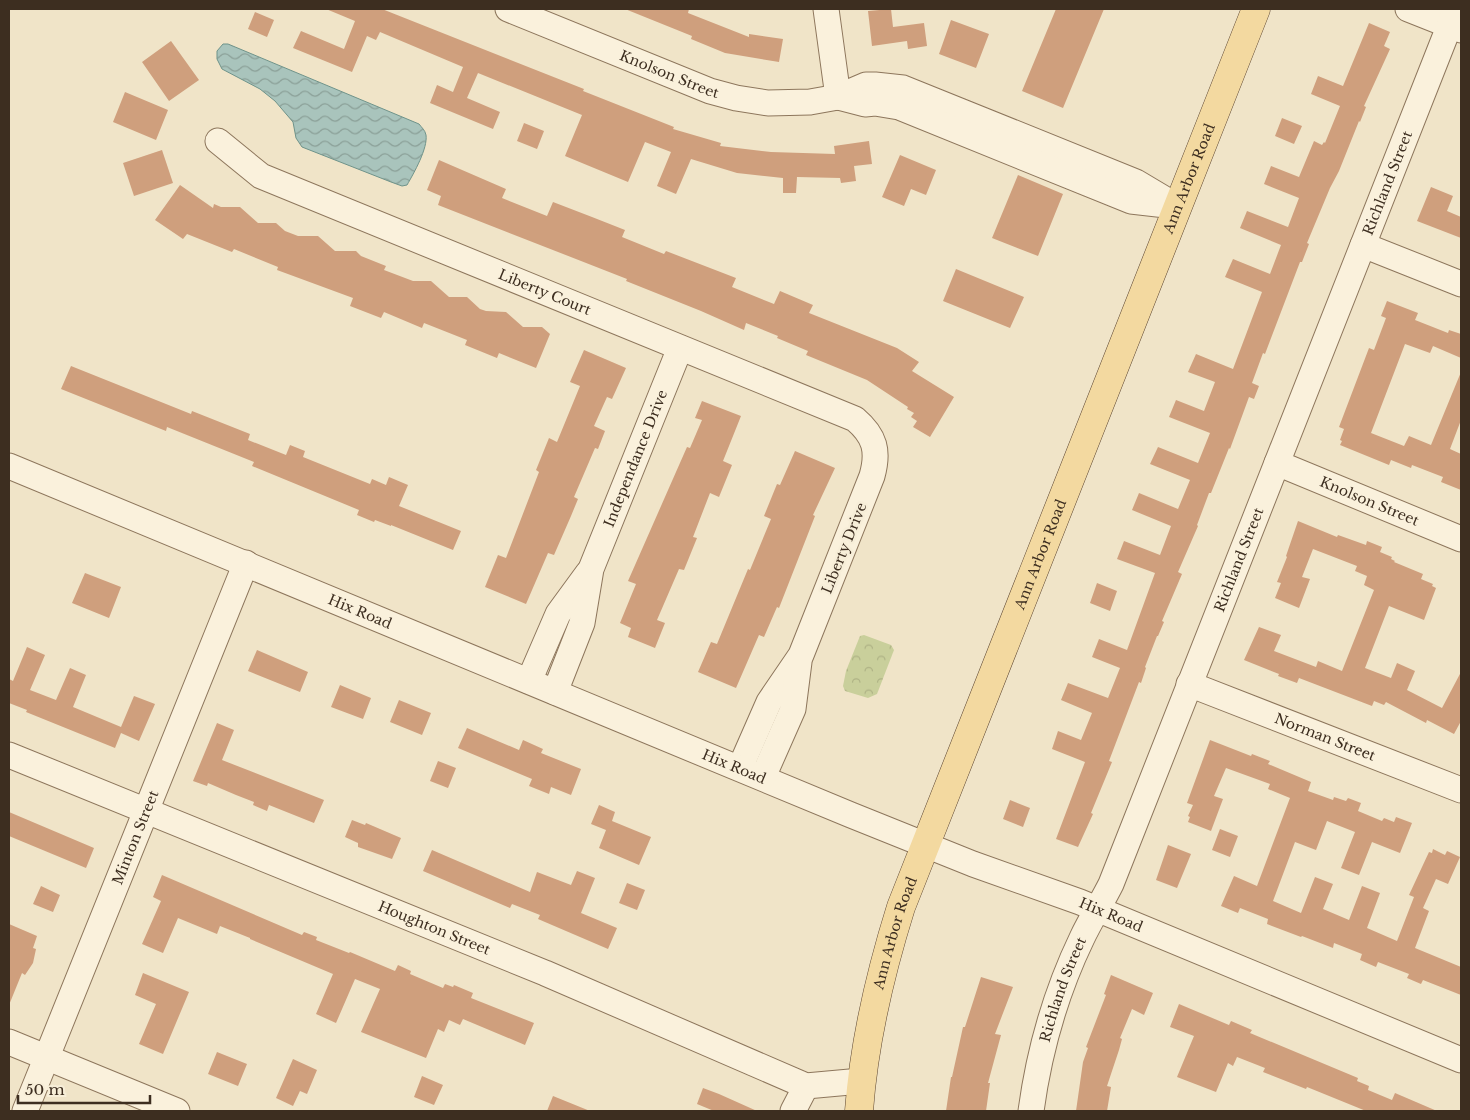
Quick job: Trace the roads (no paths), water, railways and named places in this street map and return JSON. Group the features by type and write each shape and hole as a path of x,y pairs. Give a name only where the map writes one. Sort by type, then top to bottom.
{"main road":[{"name":"Ann Arbor Road","path":"859,1111 861,1080 873,1011 901,907 1256,9"}],"street":[{"name":"Knolson Street","path":"508,9 710,91 736,98 768,103 802,102 838,97 865,104 874,103 899,106 1004,139 1109,182 1131,201 1178,207"},
{"path":"826,9 838,97"},
{"path":"1408,9 1456,22"},
{"name":"Richland Street","path":"1031,1111 1040,1058 1052,1014 1067,971 1082,936 1098,911 1111,884 1363,245 1456,22"},
{"name":"Liberty Court","path":"218,141 261,176 855,419 865,427 872,439"},
{"path":"1363,245 1461,284"},
{"name":"Independance Drive","path":"590,569 680,348"},
{"name":"Liberty Drive","path":"800,654 872,476 876,462 876,449 872,439"},
{"name":"Knolson Street","path":"1277,463 1461,539"},
{"name":"Hix Road","path":"9,466 926,845 1080,902 1461,1060"},
{"name":"Minton Street","path":"25,1111 246,563"},
{"path":"530,681 537,660 558,614 590,569"},
{"path":"555,692 582,623 590,569"},
{"path":"740,768 769,702 800,654"},
{"path":"763,777 793,708 800,654"},
{"name":"Norman Street","path":"1189,684 1461,790"},
{"name":"Houghton Street","path":"9,755 544,973 806,1086 861,1080"},
{"path":"9,1042 177,1111"},
{"path":"793,1111 806,1086"}],"water":[{"path":"223,44 228,44 419,124 426,135 425,147 407,185 402,186 302,147 296,138 293,122 275,101 260,89 222,69 217,59 217,51"}]}
